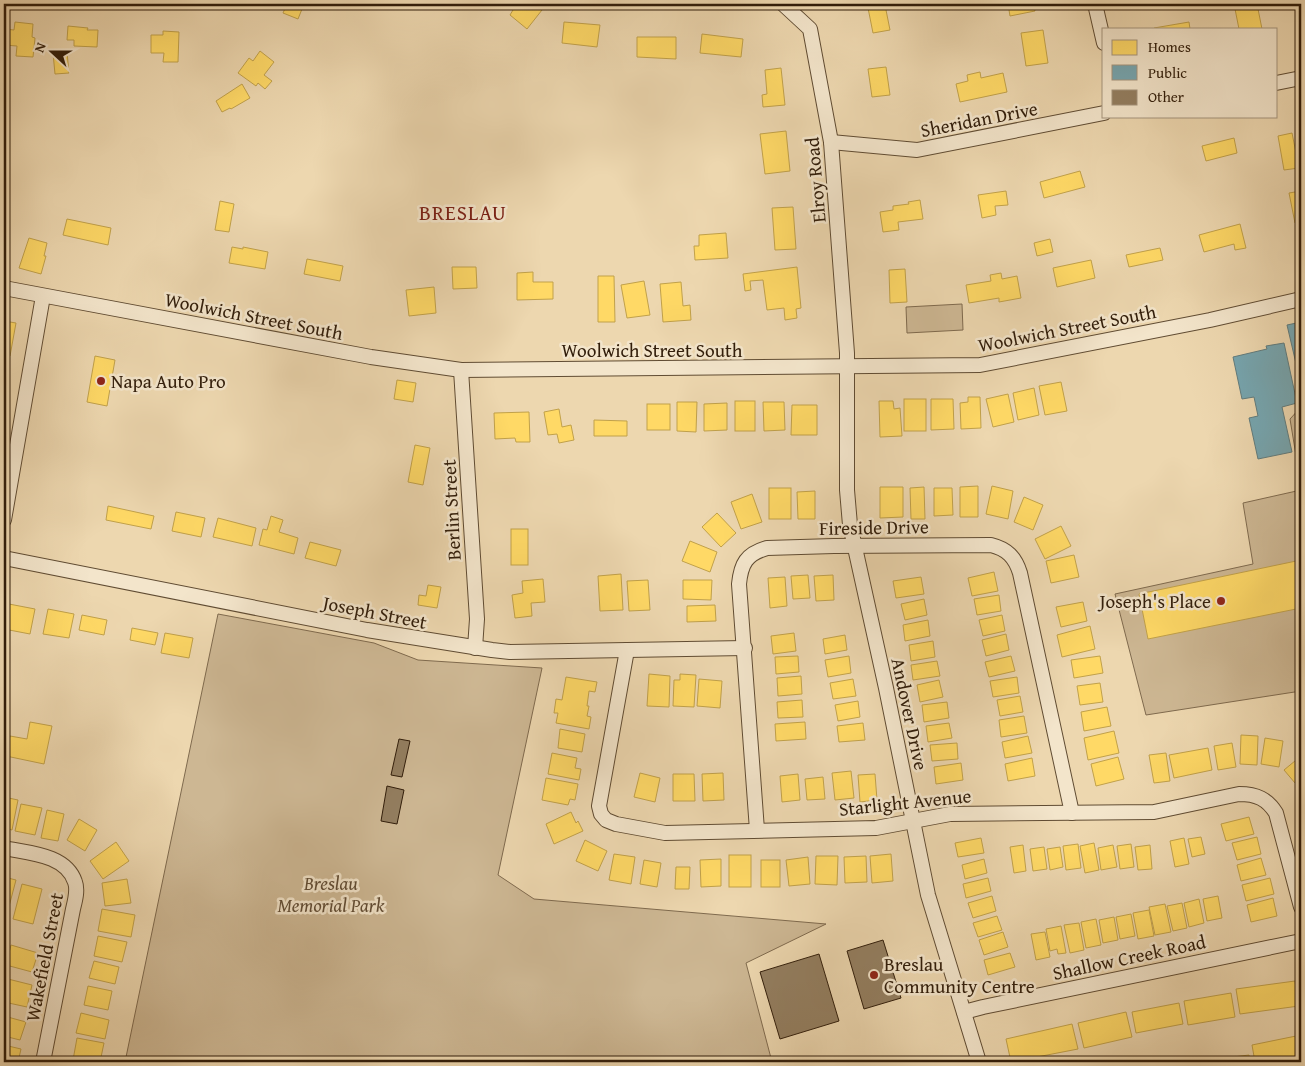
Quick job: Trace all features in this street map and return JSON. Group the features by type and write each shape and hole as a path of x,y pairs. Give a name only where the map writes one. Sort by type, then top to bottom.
{"street":[{"name":"Elroy Road","path":"783,4 810,29 831,142 847,366"},
{"path":"1095,4 1102,34"},
{"path":"1278,83 1301,78"},
{"name":"Sheridan Drive","path":"831,142 917,150 1102,113"},
{"name":"Woolwich Street South","path":"4,288 371,357 461,370 980,365 1210,320 1301,299"},
{"path":"4,520 43,296"},
{"name":"Andover Drive","path":"847,366 847,490 850,525 928,895 979,1062"},
{"name":"Berlin Street","path":"461,370 476,619 475,648"},
{"name":"Fireside Drive","path":"757,830 739,584 743,564 758,551 768,548 991,545 1012,556 1017,563 1020,573 1072,813"},
{"name":"Joseph Street","path":"4,558 377,632 475,648 510,652 744,648"},
{"name":"Starlight Avenue","path":"627,650 599,806 601,814 606,820 616,824 666,833 876,828 950,814 1154,812 1239,794 1260,796 1267,801 1276,814 1301,907"},
{"name":"Wakefield Street","path":"4,848 56,861 68,869 75,882 74,909 43,1062"},
{"name":"Shallow Creek Road","path":"964,1012 1301,941"}],"green space":[{"path":"962,304 963,330 907,333 906,307"},
{"path":"1301,407 1301,486 1290,419"},
{"path":"1301,490 1301,691 1146,715 1115,594 1253,564 1243,503"},
{"name":"Breslau Memorial Park","path":"218,614 374,643 418,660 542,668 498,875 534,899 826,924 746,963 772,1062 125,1062"}],"building: Homes":[{"path":"287,4 304,4 298,19 283,13"},
{"path":"306,4 321,4 319,8"},
{"path":"506,4 534,4 542,10 527,29 510,15 513,10"},
{"path":"1008,4 1034,4 1035,11 1010,16"},
{"path":"1257,4 1262,28 1239,28 1235,9"},
{"path":"885,5 890,30 873,33 868,8"},
{"path":"15,22 33,24 32,37 35,38 33,57 16,56 17,46 4,45 4,29 14,30"},
{"path":"564,22 600,25 597,47 562,43"},
{"path":"1189,22 1190,28 1154,28"},
{"path":"68,26 98,30 97,47 74,46 74,40 67,40"},
{"path":"1043,30 1048,63 1026,66 1021,33"},
{"path":"163,31 179,32 178,62 163,62 164,53 151,53 151,35 163,35"},
{"path":"702,34 743,39 741,57 700,53"},
{"path":"637,37 676,37 676,59 637,57"},
{"path":"260,51 274,62 264,75 272,81 265,89 258,83 256,86 238,73 249,58 253,61"},
{"path":"67,52 69,73 55,74 53,53"},
{"path":"886,67 890,95 872,97 868,69"},
{"path":"781,68 785,105 763,107 762,95 767,94 765,70"},
{"path":"980,72 981,78 1003,73 1007,92 960,102 956,84 968,81 967,75"},
{"path":"242,84 250,98 222,112 216,101"},
{"path":"786,131 790,171 765,174 760,134"},
{"path":"1292,133 1299,168 1284,170 1278,136"},
{"path":"1234,138 1237,153 1206,161 1202,146"},
{"path":"1080,171 1085,187 1044,198 1040,182"},
{"path":"1006,191 1008,205 995,206 996,215 982,218 978,195"},
{"path":"1301,191 1301,222 1295,223 1289,193"},
{"path":"920,200 923,219 898,222 899,230 883,232 880,212 893,210 893,206 909,204 908,202"},
{"path":"220,201 234,204 229,232 215,230"},
{"path":"793,207 796,249 775,250 772,208"},
{"path":"67,219 111,228 108,245 63,235"},
{"path":"1240,224 1246,248 1235,250 1234,244 1204,252 1199,235"},
{"path":"726,233 728,258 695,260 694,246 699,246 699,235"},
{"path":"29,238 47,243 41,274 19,268"},
{"path":"1050,239 1053,252 1037,256 1034,243"},
{"path":"232,247 243,249 243,247 268,252 265,269 229,263"},
{"path":"1160,248 1163,260 1129,267 1126,255"},
{"path":"307,259 343,266 340,281 304,274"},
{"path":"1091,260 1095,278 1057,287 1053,268"},
{"path":"452,267 476,267 477,288 453,289"},
{"path":"797,267 801,308 796,309 797,318 785,320 784,308 767,310 763,280 750,281 751,290 745,291 743,274"},
{"path":"905,269 907,302 890,303 889,270"},
{"path":"533,272 533,282 553,282 553,299 517,300 517,273"},
{"path":"1001,273 1002,279 1017,276 1021,298 999,302 999,298 969,303 966,285 991,281 990,275"},
{"path":"598,276 614,276 615,322 598,322"},
{"path":"644,281 650,315 627,318 621,285"},
{"path":"681,282 683,306 690,305 691,320 663,322 660,284"},
{"path":"434,287 436,313 409,316 406,290"},
{"path":"4,321 16,323 10,356 4,354"},
{"name":"Napa Auto Pro","path":"95,356 115,360 107,406 87,402"},
{"path":"397,380 416,383 413,402 394,399"},
{"path":"1061,382 1067,411 1045,415 1039,386"},
{"path":"1034,388 1039,415 1018,420 1013,393"},
{"path":"1008,394 1014,422 993,427 986,399"},
{"path":"968,397 980,397 981,428 961,429 960,403 968,402"},
{"path":"904,399 926,399 926,431 904,431"},
{"path":"931,399 953,399 954,429 931,430"},
{"path":"735,401 755,401 755,431 735,431"},
{"path":"879,401 893,401 894,409 900,408 902,436 880,437"},
{"path":"677,402 697,402 696,432 677,431"},
{"path":"763,402 784,402 785,430 764,431"},
{"path":"727,403 727,430 704,431 704,404"},
{"path":"647,404 670,404 670,430 647,430"},
{"path":"792,405 817,405 817,435 791,435"},
{"path":"559,409 562,427 571,425 574,440 559,443 557,434 548,435 544,412"},
{"path":"529,412 530,442 516,442 515,438 495,439 494,413"},
{"path":"594,420 627,421 627,436 594,436"},
{"path":"415,445 430,448 423,485 408,482"},
{"path":"978,486 978,517 960,517 960,487"},
{"path":"992,486 1013,491 1008,519 986,514"},
{"path":"880,487 903,487 903,517 880,518"},
{"path":"924,487 925,519 911,519 910,488"},
{"path":"769,488 791,488 791,519 769,519"},
{"path":"934,488 952,488 953,515 934,516"},
{"path":"815,491 815,519 798,519 797,492"},
{"path":"752,494 762,522 741,529 731,502"},
{"path":"1024,497 1043,505 1033,530 1014,522"},
{"path":"108,506 154,516 151,529 106,520"},
{"path":"176,512 205,518 201,537 172,531"},
{"path":"717,513 736,533 721,547 702,527"},
{"path":"271,516 283,520 279,532 298,538 294,554 259,545 263,529 267,530"},
{"path":"218,518 256,528 252,546 213,537"},
{"path":"1061,526 1071,546 1045,559 1035,539"},
{"path":"511,529 528,529 528,565 511,565"},
{"path":"690,541 717,552 710,572 682,561"},
{"path":"310,542 341,550 336,566 305,558"},
{"path":"1074,555 1079,577 1051,583 1046,561"},
{"name":"Joseph's Place","path":"1301,560 1301,608 1148,639 1139,594"},
{"path":"994,572 998,591 972,596 968,578"},
{"path":"621,574 623,610 600,611 598,576"},
{"path":"808,575 810,598 793,599 791,576"},
{"path":"833,575 834,600 816,601 814,576"},
{"path":"785,577 787,606 770,608 768,578"},
{"path":"921,577 924,594 896,598 893,581"},
{"path":"543,579 545,602 531,603 532,616 515,618 512,595 523,593 522,581"},
{"path":"648,580 650,610 629,611 627,581"},
{"path":"683,580 712,580 711,600 683,599"},
{"path":"428,585 441,587 437,608 418,605 419,595 426,596"},
{"path":"999,595 1001,611 977,615 974,599"},
{"path":"924,599 927,615 905,620 901,604"},
{"path":"1083,602 1087,621 1061,627 1056,607"},
{"path":"9,604 35,609 30,634 4,629"},
{"path":"715,605 716,621 687,622 687,606"},
{"path":"48,609 74,614 69,638 43,634"},
{"path":"82,615 107,620 104,635 79,630"},
{"path":"1002,615 1005,631 983,636 979,620"},
{"path":"928,620 930,636 905,641 903,625"},
{"path":"1090,626 1095,649 1062,657 1057,635"},
{"path":"132,628 158,633 155,645 130,640"},
{"path":"165,633 193,638 189,658 161,653"},
{"path":"794,633 796,651 773,654 771,636"},
{"path":"1006,634 1009,650 986,656 982,640"},
{"path":"845,635 847,650 825,654 823,639"},
{"path":"933,641 935,657 911,661 909,645"},
{"path":"798,656 799,672 776,674 775,657"},
{"path":"849,656 851,673 828,677 825,660"},
{"path":"1011,656 1015,671 989,677 985,662"},
{"path":"1100,656 1103,673 1074,678 1071,660"},
{"path":"937,661 940,676 913,680 911,665"},
{"path":"649,674 670,676 669,707 647,706"},
{"path":"680,674 696,675 694,707 673,706 674,680 680,680"},
{"path":"801,676 802,694 778,696 777,678"},
{"path":"566,677 597,682 595,692 589,691 587,716 591,717 589,729 556,723 558,713 554,713 556,699 562,700"},
{"path":"1017,677 1019,693 993,697 990,681"},
{"path":"699,679 722,681 720,708 697,706"},
{"path":"853,679 856,696 833,699 830,683"},
{"path":"939,680 943,697 920,702 917,685"},
{"path":"1100,683 1103,702 1080,705 1077,686"},
{"path":"1020,696 1023,712 1000,716 997,700"},
{"path":"802,700 803,717 778,718 777,702"},
{"path":"858,701 860,717 838,721 835,705"},
{"path":"947,702 949,718 924,722 922,705"},
{"path":"1107,707 1111,726 1084,731 1081,712"},
{"path":"1024,716 1027,733 1001,737 999,720"},
{"path":"30,722 52,726 44,764 6,756 10,736 27,739"},
{"path":"805,722 806,739 776,741 775,724"},
{"path":"863,723 865,740 839,742 837,726"},
{"path":"949,723 952,738 928,742 926,726"},
{"path":"560,729 585,734 582,752 558,748"},
{"path":"1114,731 1119,753 1088,760 1084,738"},
{"path":"1241,735 1258,736 1257,765 1240,764"},
{"path":"1028,736 1032,753 1005,758 1002,742"},
{"path":"1265,738 1283,741 1279,767 1261,764"},
{"path":"957,743 958,759 932,761 930,745"},
{"path":"1232,743 1236,767 1218,770 1214,746"},
{"path":"1208,748 1212,770 1174,778 1169,755"},
{"path":"552,753 577,758 575,768 581,769 579,780 548,774"},
{"path":"1166,753 1170,781 1154,783 1149,755"},
{"path":"1301,756 1301,778 1295,783 1284,770"},
{"path":"1118,757 1124,779 1096,786 1091,764"},
{"path":"1032,758 1035,776 1008,781 1005,764"},
{"path":"961,763 963,780 936,784 934,767"},
{"path":"851,771 854,798 835,800 832,773"},
{"path":"640,773 660,778 655,802 634,797"},
{"path":"723,773 724,800 703,801 702,774"},
{"path":"673,774 694,774 695,801 673,801"},
{"path":"798,774 800,800 782,802 780,776"},
{"path":"875,774 877,800 860,802 858,775"},
{"path":"823,777 825,799 807,800 805,779"},
{"path":"546,778 578,784 575,800 570,799 568,805 542,800"},
{"path":"4,797 18,800 12,830 4,828"},
{"path":"21,804 42,808 35,835 15,831"},
{"path":"47,810 64,814 58,841 41,838"},
{"path":"571,812 576,823 578,821 583,831 554,844 546,824"},
{"path":"1249,817 1254,834 1226,841 1221,824"},
{"path":"79,819 97,830 85,851 67,840"},
{"path":"1201,837 1205,854 1192,857 1188,839"},
{"path":"1257,837 1261,854 1237,860 1232,843"},
{"path":"981,838 984,853 958,857 955,843"},
{"path":"1184,838 1189,864 1175,867 1170,841"},
{"path":"585,840 607,851 598,871 576,861"},
{"path":"116,842 129,861 103,879 90,861"},
{"path":"1094,843 1099,870 1085,873 1080,846"},
{"path":"1078,844 1081,868 1066,870 1063,846"},
{"path":"1131,844 1134,867 1120,869 1117,846"},
{"path":"1023,845 1026,871 1014,873 1010,847"},
{"path":"1113,845 1117,867 1101,870 1098,848"},
{"path":"1150,845 1152,869 1138,870 1135,847"},
{"path":"1044,847 1047,869 1033,871 1030,849"},
{"path":"1060,847 1063,867 1050,870 1047,849"},
{"path":"614,854 635,857 631,884 609,880"},
{"path":"891,854 893,881 872,883 870,856"},
{"path":"729,855 751,855 751,887 729,887"},
{"path":"816,856 838,856 837,885 815,884"},
{"path":"866,856 867,882 845,883 844,857"},
{"path":"808,857 810,884 789,886 786,860"},
{"path":"1261,858 1266,875 1241,881 1237,865"},
{"path":"721,859 721,886 701,887 700,860"},
{"path":"984,859 987,873 965,879 962,865"},
{"path":"644,860 661,863 657,887 640,884"},
{"path":"761,860 780,860 780,887 761,887"},
{"path":"676,867 690,867 689,889 675,889"},
{"path":"4,877 16,880 7,914 4,913"},
{"path":"988,878 991,891 966,898 963,884"},
{"path":"1270,878 1274,894 1246,901 1242,885"},
{"path":"127,879 131,903 105,906 102,883"},
{"path":"22,884 42,889 33,924 13,919"},
{"path":"992,896 996,911 973,918 968,903"},
{"path":"1218,896 1222,918 1207,921 1203,899"},
{"path":"1273,898 1277,916 1251,922 1247,905"},
{"path":"1199,899 1204,923 1189,927 1184,903"},
{"path":"1182,903 1187,928 1173,931 1167,906"},
{"path":"1165,904 1171,932 1155,935 1149,907"},
{"path":"102,909 135,915 131,937 98,931"},
{"path":"1149,910 1154,936 1138,939 1133,913"},
{"path":"1131,914 1135,936 1120,939 1116,917"},
{"path":"997,916 1002,930 978,937 973,923"},
{"path":"1114,917 1118,940 1103,943 1099,920"},
{"path":"1096,919 1101,945 1086,948 1081,922"},
{"path":"1079,923 1084,950 1070,953 1064,925"},
{"path":"1061,926 1066,953 1058,954 1057,949 1050,951 1046,929"},
{"path":"1003,932 1008,947 984,955 979,940"},
{"path":"1045,932 1050,957 1036,960 1031,934"},
{"path":"98,936 127,942 122,962 94,956"},
{"path":"11,945 38,953 32,972 6,965"},
{"path":"1010,953 1015,967 988,975 984,960"},
{"path":"94,961 119,967 115,984 89,978"},
{"path":"4,978 32,985 27,1007 4,1002"},
{"path":"1295,981 1299,1006 1240,1014 1236,989"},
{"path":"88,986 112,991 108,1010 84,1005"},
{"path":"1231,993 1235,1017 1188,1025 1184,1001"},
{"path":"1179,1003 1183,1024 1136,1033 1132,1012"},
{"path":"1126,1012 1132,1037 1084,1048 1078,1023"},
{"path":"81,1013 109,1020 105,1039 76,1033"},
{"path":"4,1016 26,1022 20,1040 4,1036"},
{"path":"1072,1024 1078,1049 1011,1062 1006,1039"},
{"path":"1301,1035 1301,1062 1255,1062 1252,1045"},
{"path":"77,1038 104,1043 100,1062 73,1060"},
{"path":"4,1045 21,1049 18,1062 4,1062"},
{"path":"1249,1055 1250,1062 1201,1062 1201,1061"}],"building: Public":[{"path":"1301,322 1301,371 1298,372 1287,325"},
{"path":"1284,343 1297,403 1282,407 1292,452 1258,459 1249,418 1258,416 1254,397 1242,399 1233,357 1267,349 1266,346"}],"building: Other":[{"path":"399,739 410,741 402,777 391,775"},
{"path":"387,786 404,790 397,824 381,821"},
{"name":"Breslau Community Centre","path":"883,940 901,998 864,1009 847,951"},
{"path":"819,954 839,1021 780,1039 760,972"}],"place":[{"name":"Napa Auto Pro","path":"101,381"},
{"name":"Joseph's Place","path":"1221,601"},
{"name":"Breslau Community Centre","path":"874,975"}],"district":[{"name":"BRESLAU","path":"463,213"}]}
